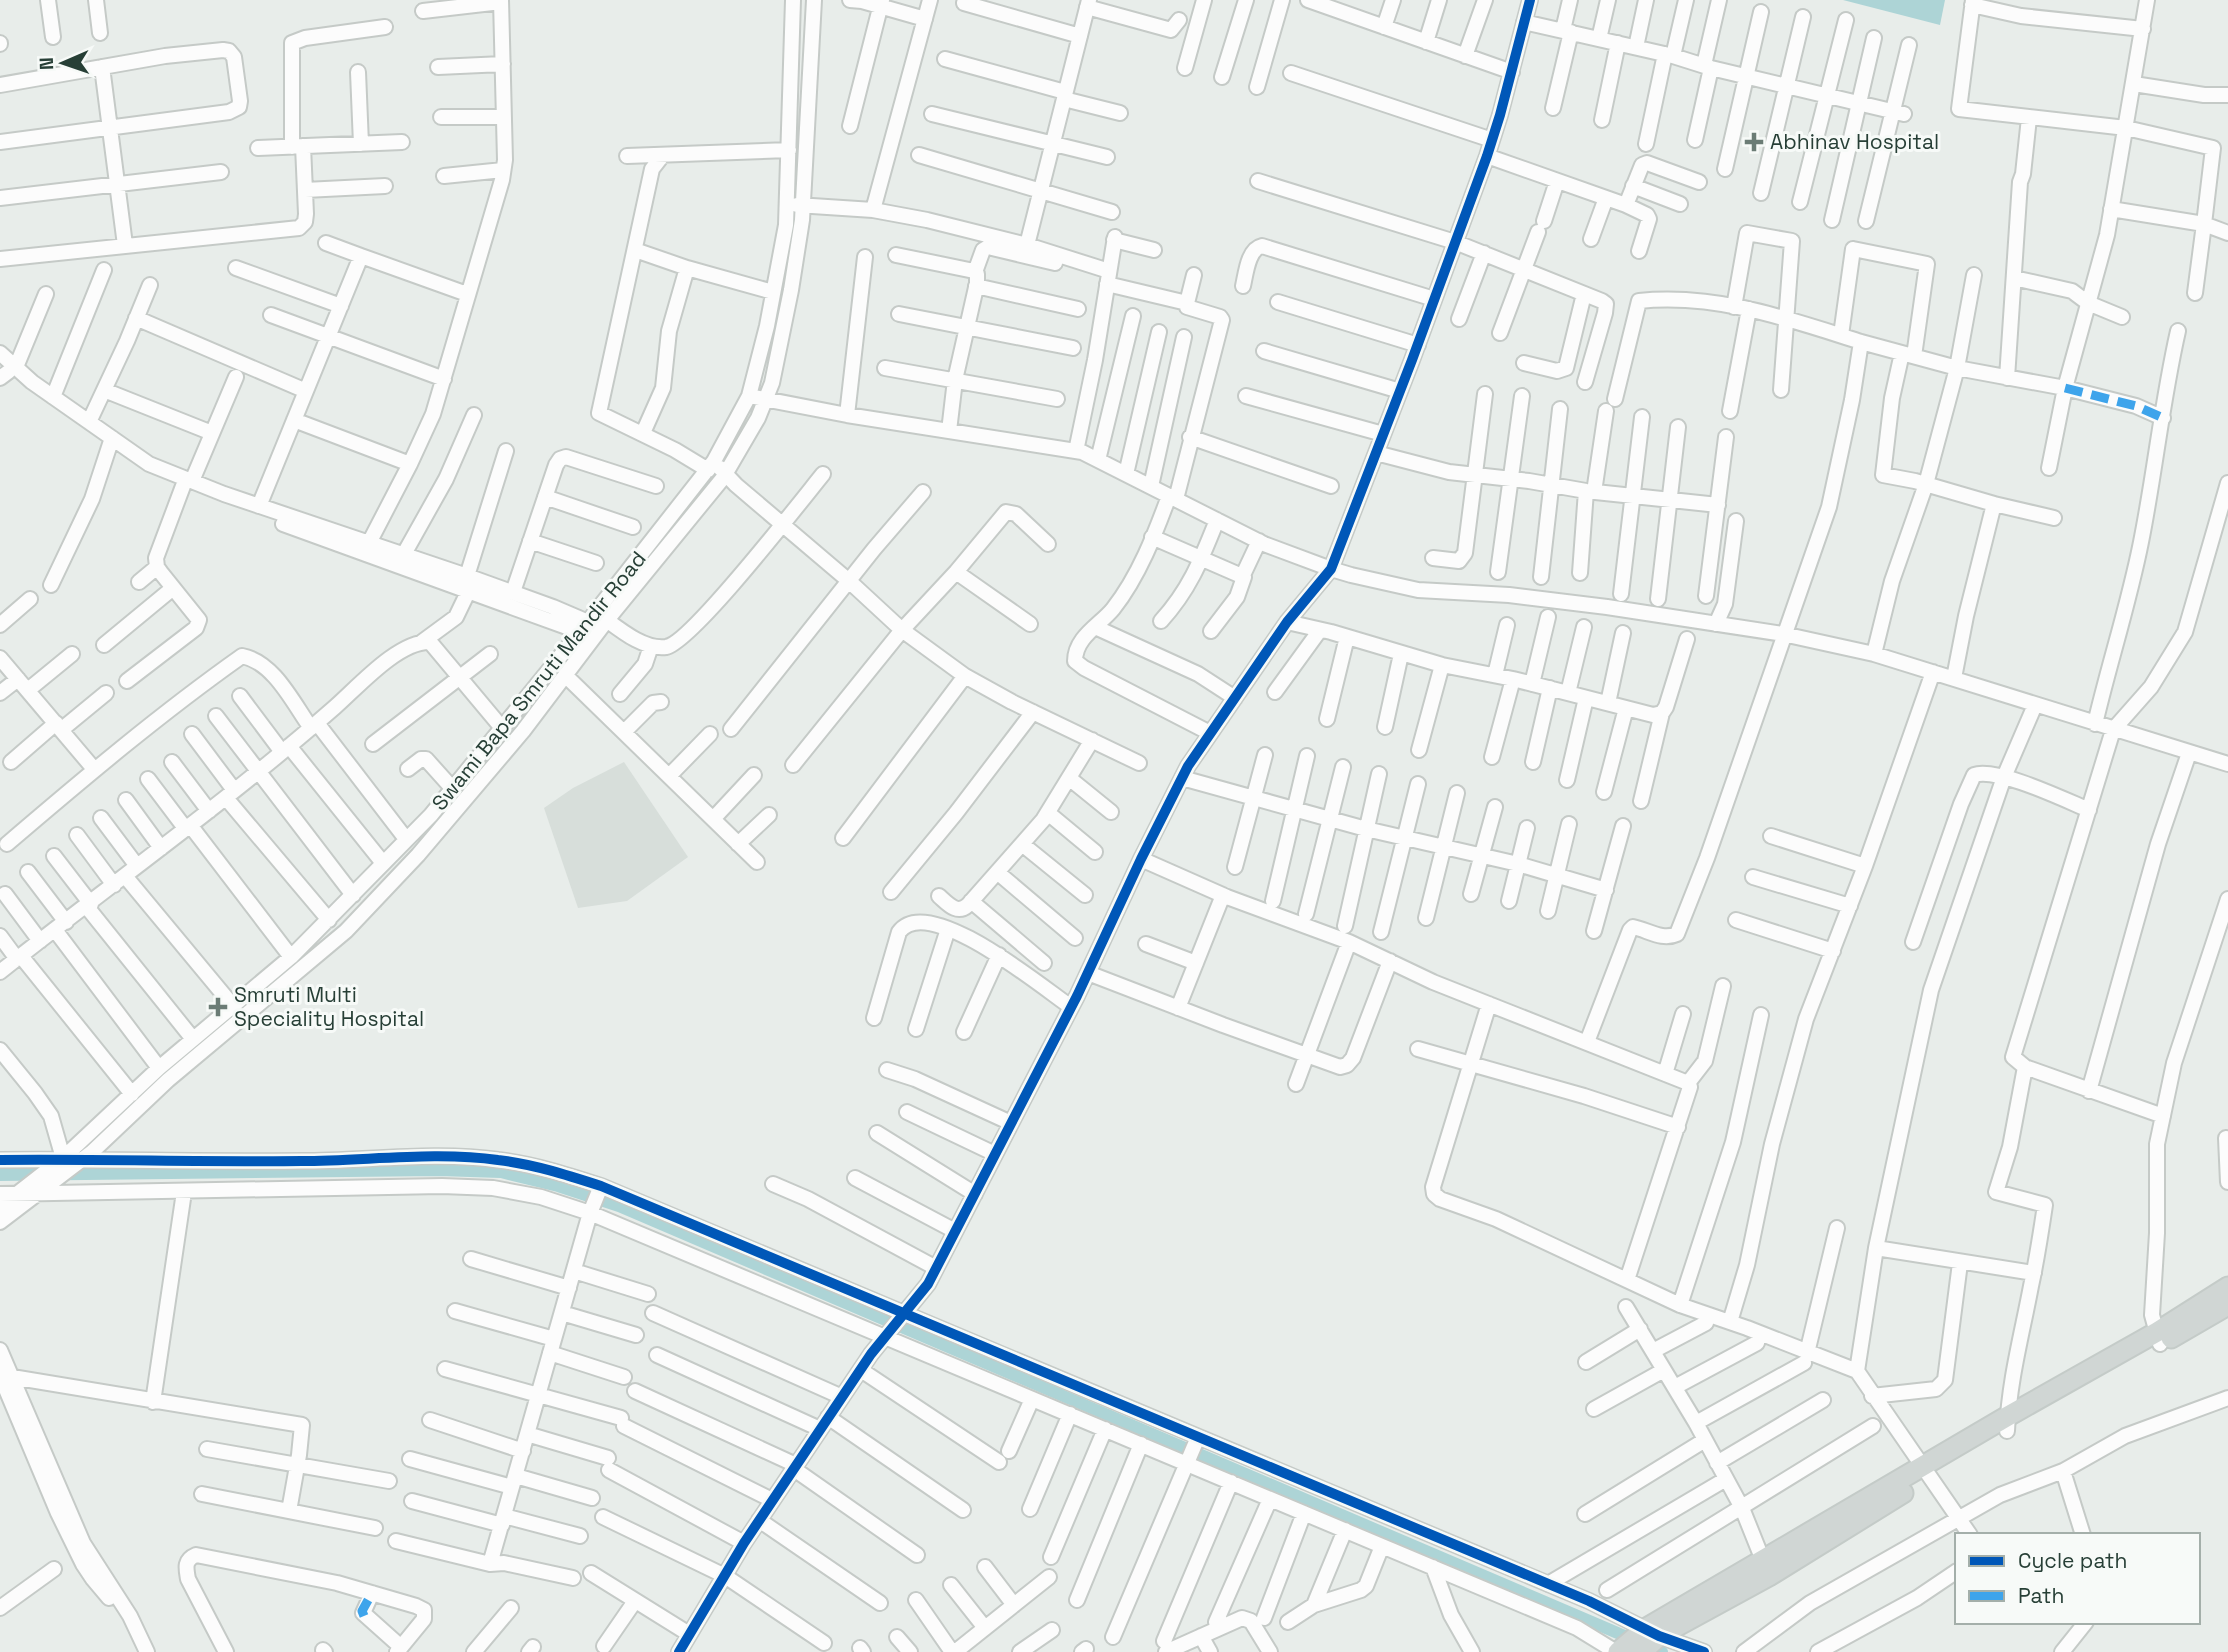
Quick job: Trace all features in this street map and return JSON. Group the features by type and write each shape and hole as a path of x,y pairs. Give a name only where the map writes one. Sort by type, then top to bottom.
{"main road":[{"path":"2158,1338 2228,1287"},
{"path":"1626,1650 1652,1632 1766,1568 2007,1424 2158,1338 2228,1305"}],"street":[{"path":"48,0 53,37"},
{"path":"96,0 100,33"},
{"name":"Swami Bapa Smruti Mandir Road","path":"0,1207 63,1158 159,1068 291,957 431,815 502,728 594,625 711,466 749,396 786,225 793,0"},
{"path":"0,1222 83,1158 168,1080 346,931 418,855 523,731 565,675 594,625 707,499 726,473 758,418 772,383 791,290 803,206 814,0"},
{"path":"850,0 882,3 925,19"},
{"path":"873,210 930,0"},
{"path":"1185,68 1204,0"},
{"path":"1222,77 1246,0"},
{"path":"1257,87 1282,0"},
{"path":"1308,0 1346,6 1384,27 1512,72"},
{"path":"1384,27 1394,0"},
{"path":"1426,42 1439,0"},
{"path":"1465,56 1485,0"},
{"path":"679,1652 744,1543 824,1423 885,1336 928,1284 1072,1007 1140,859 1182,778 1287,622 1331,569 1418,345 1487,156 1530,0"},
{"path":"1553,108 1570,0"},
{"path":"1599,39 1608,0"},
{"path":"1636,47 1646,0"},
{"path":"1646,144 1686,0"},
{"path":"1695,140 1719,0"},
{"path":"2049,468 2065,388 2107,235 2147,0"},
{"path":"369,543 433,414 503,170 501,1 423,11"},
{"path":"850,126 882,3"},
{"path":"964,3 1080,36"},
{"path":"2143,29 2021,16 1972,3 1959,109 2126,128 2213,148 2196,293"},
{"path":"1027,245 1088,4 1171,30 1179,20"},
{"path":"1725,169 1762,12"},
{"path":"1761,193 1803,17"},
{"path":"1800,202 1846,20"},
{"path":"1524,22 1669,55 1898,113"},
{"path":"0,259 299,228 305,222 306,214 305,190 297,146 292,43 306,38 385,27"},
{"path":"1832,220 1874,38"},
{"path":"1602,120 1618,43"},
{"path":"1866,221 1898,113 1909,45"},
{"path":"0,85 164,57 223,50 229,51 234,57 240,101 239,107 229,112 0,142"},
{"path":"944,59 1120,113"},
{"path":"438,67 503,64"},
{"path":"102,67 125,245"},
{"path":"358,72 361,144"},
{"path":"1291,73 1492,140"},
{"path":"2134,84 2204,95 2228,95"},
{"path":"932,114 1107,158"},
{"path":"441,117 504,117"},
{"path":"2007,378 2020,182 2029,118"},
{"path":"258,148 401,142"},
{"path":"627,156 789,150"},
{"path":"663,155 652,169 599,413 726,473 736,485 902,629 965,676 1139,763"},
{"path":"919,155 1112,212"},
{"path":"1487,156 1626,205 1647,215 1649,219 1639,251"},
{"path":"1626,205 1642,165 1647,163 1699,182"},
{"path":"444,176 503,170"},
{"path":"0,198 221,172"},
{"path":"1258,181 1455,242 1524,268 1606,304 1603,324 1585,382"},
{"path":"1500,333 1557,181"},
{"path":"305,190 385,186"},
{"path":"1633,186 1680,204"},
{"path":"1591,239 1606,198"},
{"path":"787,204 873,210 927,220 1027,245 1108,278 1187,303"},
{"path":"2112,209 2204,224 2228,233"},
{"path":"1734,307 1747,233 1792,241 1781,390"},
{"path":"1076,451 1095,360 1115,239 1154,250"},
{"path":"326,243 467,294"},
{"path":"1243,286 1254,249 1262,246 1434,299"},
{"path":"949,431 955,380 983,250 988,247 1055,263"},
{"path":"1841,335 1853,248 1927,264 1908,355 1892,398 1883,475 2054,518"},
{"path":"635,250 773,292"},
{"path":"1459,319 1484,253"},
{"path":"896,255 1078,309"},
{"path":"259,506 361,256"},
{"path":"847,415 865,257"},
{"path":"236,268 341,306"},
{"path":"643,433 663,388 669,331 687,268"},
{"path":"53,397 104,270"},
{"path":"1194,275 1187,307 1220,317 1222,323 1173,498 1133,578 1112,610 1095,626 1075,655 1077,664 1210,733"},
{"path":"1874,653 1892,581 1926,484 1957,368 1974,275"},
{"path":"2014,278 2071,290 2088,303 2122,317"},
{"path":"89,422 150,285"},
{"path":"1524,363 1557,371 1566,368 1584,293"},
{"path":"6,370 46,294"},
{"path":"1615,399 1639,301 1674,298 1786,317 1908,355 1957,368 2065,388 2136,406 2163,418"},
{"path":"1278,302 1418,345"},
{"path":"1730,411 1749,309"},
{"path":"899,314 1073,348"},
{"path":"271,315 444,379"},
{"path":"1098,460 1133,316"},
{"path":"136,318 306,391"},
{"path":"2095,724 2140,546 2178,331"},
{"path":"1126,474 1159,332"},
{"path":"1151,486 1184,337"},
{"path":"1587,1042 1630,930 1633,927 1639,928 1665,937 1677,934 1724,809 1829,507 1852,400 1861,342"},
{"path":"1264,351 1400,391"},
{"path":"0,353 6,370 46,403 111,443 187,484 651,646 669,647 690,632 823,474"},
{"path":"885,368 1057,399"},
{"path":"6,370 89,422 111,443"},
{"path":"127,681 196,628 199,620 157,567 156,558 236,377"},
{"path":"104,390 212,433"},
{"path":"1433,558 1459,561 1464,557 1485,394"},
{"path":"749,396 847,415 1076,451 1258,541 1331,569 1418,590 1509,595 1783,634 1874,653 2228,764"},
{"path":"1247,396 1383,434"},
{"path":"1498,572 1522,396"},
{"path":"1541,577 1560,410"},
{"path":"1580,572 1590,491 1606,411"},
{"path":"404,554 446,479 474,415"},
{"path":"1621,594 1642,417"},
{"path":"294,420 410,464"},
{"path":"1658,599 1678,427"},
{"path":"1706,596 1726,437"},
{"path":"1190,438 1332,486"},
{"path":"51,585 92,499 111,443"},
{"path":"422,642 456,617 506,451"},
{"path":"1376,453 1448,472 1718,505"},
{"path":"513,592 560,459 566,457 656,486"},
{"path":"187,484 404,554 468,583 513,592 594,625"},
{"path":"2163,1116 2025,1066 2013,1057 2113,730 2151,687 2185,632 2228,484"},
{"path":"731,729 923,492"},
{"path":"545,497 633,527"},
{"path":"1954,678 1966,616 1994,504"},
{"path":"793,765 902,629 956,572 1006,512 1016,514 1048,544"},
{"path":"1161,621 1181,599 1202,558 1217,520"},
{"path":"1716,624 1725,604 1736,521"},
{"path":"1152,537 1242,575 1245,581 1237,597 1211,631"},
{"path":"530,541 596,563"},
{"path":"1242,575 1258,541"},
{"path":"139,582 157,567"},
{"path":"956,572 1030,624"},
{"path":"104,645 173,588"},
{"path":"0,625 30,599"},
{"path":"1532,684 1548,617"},
{"path":"1287,622 1442,664 1514,679 1653,715 1662,713"},
{"path":"1495,676 1507,625"},
{"path":"1095,626 1198,674 1235,698"},
{"path":"1568,693 1584,627"},
{"path":"1275,692 1320,629"},
{"path":"1608,703 1623,633"},
{"path":"1327,719 1347,637"},
{"path":"1641,801 1662,713 1687,639"},
{"path":"0,972 209,811 286,749 392,657 417,642 430,642 502,728"},
{"path":"620,694 648,659 651,646"},
{"path":"0,693 23,685 72,654"},
{"path":"373,744 489,654"},
{"path":"1384,727 1401,654"},
{"path":"7,844 94,769 242,656 256,659 270,671 406,838"},
{"path":"0,658 94,769"},
{"path":"1419,750 1442,664"},
{"path":"1730,1322 1747,1265 1773,1144 1806,1019 1865,866 1933,672"},
{"path":"565,675 757,862"},
{"path":"843,838 965,676"},
{"path":"1492,757 1514,679"},
{"path":"1533,761 1550,688"},
{"path":"11,762 106,693"},
{"path":"240,696 383,863"},
{"path":"1567,780 1586,698"},
{"path":"624,732 653,703 661,702"},
{"path":"1969,1533 1857,1371 1876,1248 1931,990 2004,777 2035,705"},
{"path":"1604,792 1626,708"},
{"path":"891,892 956,813 1033,712"},
{"path":"216,716 353,895"},
{"path":"192,734 230,794 329,920"},
{"path":"669,776 710,734"},
{"path":"939,896 955,909 964,908 971,901 1048,813 1092,740"},
{"path":"2089,1091 2158,844 2189,753"},
{"path":"1235,867 1265,755"},
{"path":"1273,901 1307,757"},
{"path":"408,769 421,759 426,759 452,788"},
{"path":"172,762 209,811"},
{"path":"1306,914 1342,767"},
{"path":"1913,942 1971,778 1981,772 2004,777 2090,810"},
{"path":"1345,926 1379,774"},
{"path":"713,820 754,775"},
{"path":"1069,778 1111,812"},
{"path":"1182,778 1366,829 1518,864 1606,890"},
{"path":"148,779 291,957"},
{"path":"1381,932 1418,784"},
{"path":"1426,918 1457,793"},
{"path":"126,800 161,848"},
{"path":"1471,894 1495,807"},
{"path":"1048,813 1094,852"},
{"path":"738,844 769,816"},
{"path":"101,818 137,866"},
{"path":"1548,911 1569,824"},
{"path":"1594,932 1623,826"},
{"path":"1509,901 1527,828"},
{"path":"77,835 233,1006"},
{"path":"1772,836 1865,866"},
{"path":"1022,844 1085,895"},
{"path":"54,856 193,1039"},
{"path":"1140,859 1223,895 1349,942 1489,1004 1688,1083"},
{"path":"29,872 61,926 159,1068"},
{"path":"997,872 1075,938"},
{"path":"1753,877 1850,906"},
{"path":"5,894 40,941"},
{"path":"1178,1007 1223,895"},
{"path":"2158,1338 2152,1315 2157,1233 2157,1144 2174,1063 2228,900"},
{"path":"971,901 1044,963"},
{"path":"1736,920 1833,951"},
{"path":"874,1018 899,932 904,925 914,921 948,929 999,955 1072,1007"},
{"path":"916,1028 948,929"},
{"path":"0,936 132,1094"},
{"path":"1296,1084 1349,942"},
{"path":"1146,944 1196,963"},
{"path":"964,1032 999,955"},
{"path":"1088,972 1340,1067 1353,1058 1390,961"},
{"path":"1688,1083 1705,1060 1723,986"},
{"path":"1489,1004 1433,1187 1434,1194 1440,1199 1496,1219 1680,1305 1730,1322 1805,1358 1857,1371"},
{"path":"1665,1074 1683,1014"},
{"path":"1680,1305 1733,1142 1761,1015"},
{"path":"1418,1049 1584,1096 1678,1127"},
{"path":"0,1050 51,1116 63,1158"},
{"path":"2007,1424 2018,1345 2045,1205 1996,1192 2010,1147 2025,1066"},
{"path":"887,1070 915,1079 1011,1123"},
{"path":"1627,1280 1678,1127 1690,1087 1688,1083"},
{"path":"907,1112 995,1154"},
{"path":"877,1133 975,1194"},
{"path":"2226,1138 2228,1182"},
{"path":"0,1160 83,1158 302,1161 442,1158 497,1159 548,1169 600,1187 1548,1584 1652,1632 1704,1652"},
{"path":"855,1178 955,1231"},
{"path":"773,1184 808,1199 936,1268"},
{"path":"0,1194 442,1186 494,1188 541,1197 590,1213 885,1336 1626,1650"},
{"path":"490,1564 590,1213 600,1187"},
{"path":"153,1402 184,1192"},
{"path":"1696,1423 1805,1358 1837,1228"},
{"path":"1876,1248 2034,1273"},
{"path":"471,1259 569,1288"},
{"path":"1872,1395 1936,1389 1945,1380 1961,1263"},
{"path":"574,1271 648,1294"},
{"path":"1626,1307 1696,1423 1742,1508 1766,1568"},
{"path":"455,1311 552,1346 624,1377"},
{"path":"562,1312 636,1335"},
{"path":"653,1313 842,1397"},
{"path":"1653,1351 1706,1322"},
{"path":"1586,1362 1640,1329"},
{"path":"1675,1387 1757,1343"},
{"path":"0,1350 4,1377 138,1652"},
{"path":"657,1355 824,1423 963,1510"},
{"path":"445,1369 622,1422 772,1500"},
{"path":"861,1370 1004,1457 1032,1399"},
{"path":"1594,1409 1664,1370"},
{"path":"4,1377 302,1425 289,1511"},
{"path":"635,1391 795,1467 917,1555"},
{"path":"1744,1652 1810,1602 2000,1495 2063,1471 2125,1436 2228,1398"},
{"path":"1717,1462 1823,1400"},
{"path":"1030,1509 1070,1414"},
{"path":"430,1420 523,1451"},
{"path":"1607,1590 1872,1426"},
{"path":"1051,1557 1104,1429"},
{"path":"527,1434 608,1464 744,1543"},
{"path":"1113,1637 1197,1438"},
{"path":"1586,1514 1705,1440"},
{"path":"1077,1600 1141,1444"},
{"path":"207,1449 389,1481"},
{"path":"410,1459 592,1498"},
{"path":"2063,1471 2082,1533"},
{"path":"1548,1584 1726,1479"},
{"path":"1165,1646 1231,1482"},
{"path":"202,1494 375,1528"},
{"path":"1216,1622 1270,1499"},
{"path":"412,1501 580,1536"},
{"path":"1264,1618 1304,1513"},
{"path":"603,1517 725,1576 824,1643"},
{"path":"759,1520 880,1603"},
{"path":"1314,1605 1345,1531"},
{"path":"396,1541 490,1564 504,1563 573,1578"},
{"path":"1288,1622 1314,1605 1366,1586 1382,1546"},
{"path":"226,1652 188,1579 185,1566 190,1558 196,1555 337,1583 416,1605 424,1610 424,1619 399,1649 363,1614 372,1593"},
{"path":"985,1567 1014,1605"},
{"path":"1433,1567 1451,1615 1472,1652"},
{"path":"0,1608 54,1569"},
{"path":"1818,1652 1917,1598 1955,1572"},
{"path":"590,1573 689,1634"},
{"path":"916,1600 953,1652 1049,1577"},
{"path":"951,1585 985,1628"},
{"path":"110,1592 130,1616 147,1652"},
{"path":"604,1646 635,1601"},
{"path":"474,1652 511,1608"},
{"path":"1165,1646 1201,1636 1237,1620 1247,1619 1251,1621 1270,1652"},
{"path":"2062,1652 2084,1624"},
{"path":"1020,1652 1052,1630"},
{"path":"1201,1636 1210,1652"},
{"path":"897,1637 910,1652"}],"shaded area":[{"path":"624,762 688,857 627,901 578,908 544,808 573,788"}],"water":[{"path":"1843,0 1945,0 1940,25"}],"waterway":[{"path":"0,1175 439,1170 501,1172 558,1186 619,1206 1662,1652"}],"marked path":[{"path":"2065,388 2136,406 2163,418"},
{"path":"364,1616 362,1611 372,1593"}],"cycle path":[{"path":"679,1652 744,1543 871,1354 928,1284 1077,996 1188,766 1287,622 1331,569 1487,156 1530,0"},
{"path":"0,1160 326,1161 450,1156 511,1162 563,1174 601,1186 1589,1601 1659,1636 1704,1652"}],"place":[{"name":"Abhinav Hospital","path":"1754,142"},
{"name":"Smruti Multi Speciality Hospital","path":"218,1007"}]}
